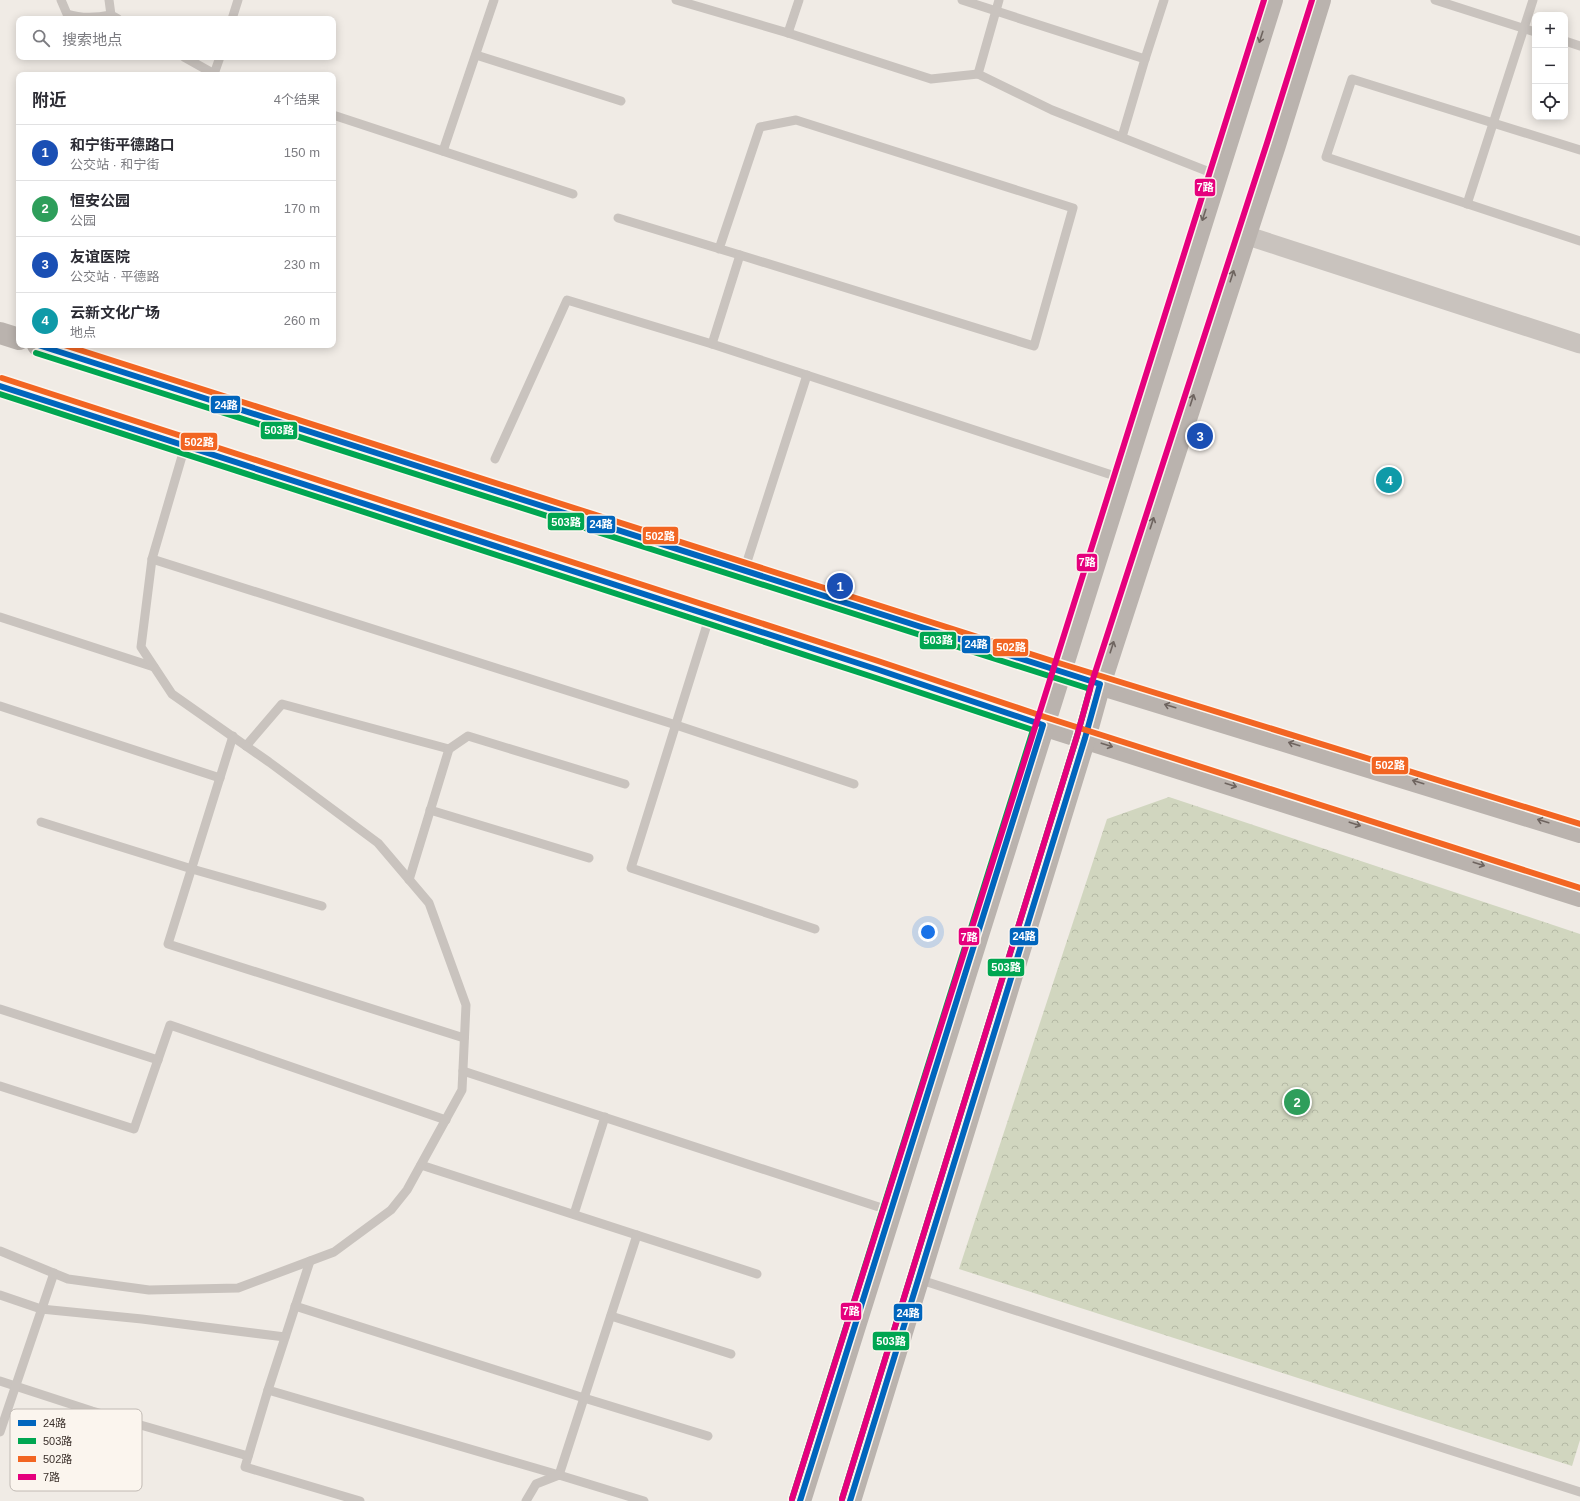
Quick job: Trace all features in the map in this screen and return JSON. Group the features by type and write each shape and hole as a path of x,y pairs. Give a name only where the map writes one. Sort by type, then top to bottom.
{"main road":[{"path":"800,1501 1272,0"},
{"path":"850,1501 1085,738 1100,684 1320,0"},
{"path":"0,333 16,338"},
{"path":"47,348 1060,672 1580,832"},
{"path":"0,386 710,615 1044,725 1580,896"}],"street":[{"path":"1245,236 1580,344"}],"lane":[{"path":"61,0 67,14 74,16"},
{"path":"109,0 114,16"},
{"path":"233,16 238,0"},
{"path":"443,152 494,0"},
{"path":"676,0 788,32 931,79 978,74 1052,110 1217,175"},
{"path":"788,32 799,0"},
{"path":"962,0 1145,59"},
{"path":"978,74 999,0"},
{"path":"1122,138 1164,0"},
{"path":"1435,0 1532,31"},
{"path":"1467,204 1533,0"},
{"path":"1568,42 1580,46"},
{"path":"476,55 621,101"},
{"path":"189,60 210,72"},
{"path":"216,72 219,60"},
{"path":"1580,150 1352,79 1326,157 1580,241"},
{"path":"336,116 573,194"},
{"path":"618,218 1034,346 1073,208 796,120 760,127 719,249"},
{"path":"712,344 740,255"},
{"path":"495,459 566,300 712,344 1121,478"},
{"path":"744,571 807,375"},
{"path":"0,1252 68,1279 149,1290 238,1288 334,1252 391,1210 407,1190 462,1090 466,1005 429,904 378,843 233,736 172,694 141,647 152,559 186,446"},
{"path":"152,559 676,725 854,784"},
{"path":"710,615 630,868 815,929"},
{"path":"0,617 154,667"},
{"path":"246,746 282,704 449,749"},
{"path":"0,706 220,778"},
{"path":"233,736 168,944 464,1038"},
{"path":"409,880 449,749 468,736 625,784"},
{"path":"430,810 589,858"},
{"path":"41,822 192,869 322,906"},
{"path":"0,1008 158,1060"},
{"path":"0,1086 134,1128 170,1025 446,1120"},
{"path":"463,1071 891,1211"},
{"path":"574,1214 604,1117"},
{"path":"421,1165 757,1274"},
{"path":"526,1501 536,1484 558,1475 637,1235"},
{"path":"310,1261 268,1390 245,1467 360,1501"},
{"path":"0,1432 54,1274"},
{"path":"918,1279 1580,1492"},
{"path":"0,1295 41,1309 142,1318 285,1337"},
{"path":"295,1306 708,1436"},
{"path":"611,1316 731,1354"},
{"path":"0,1381 86,1409"},
{"path":"268,1390 644,1501"},
{"path":"142,1425 248,1456"}],"green space":[{"path":"1169,797 1580,934 1580,1440 1572,1466 959,1269 1107,819"}],"transit line":[{"name":"7路","path":"792,1499 1264,0"},
{"name":"7路","path":"842,1499 1077,736 1092,682 1312,0"},
{"name":"24路","path":"47,348 1100,684 1085,738 850,1501"},
{"name":"502路","path":"73,348 1062,664 1580,824"},
{"name":"503路","path":"36,353 1090,689 1077,736 842,1499"},
{"name":"502路","path":"2,378 878,661 1045,717 1580,888"},
{"name":"24路","path":"0,386 876,669 1043,725 800,1501"},
{"name":"503路","path":"0,394 1033,730 792,1499"}],"place":[{"name":"友谊医院","path":"1200,436"},
{"name":"云新文化广场","path":"1389,480"},
{"name":"和宁街平德路口","path":"840,586"},
{"name":"恒安公园","path":"1297,1102"}]}
